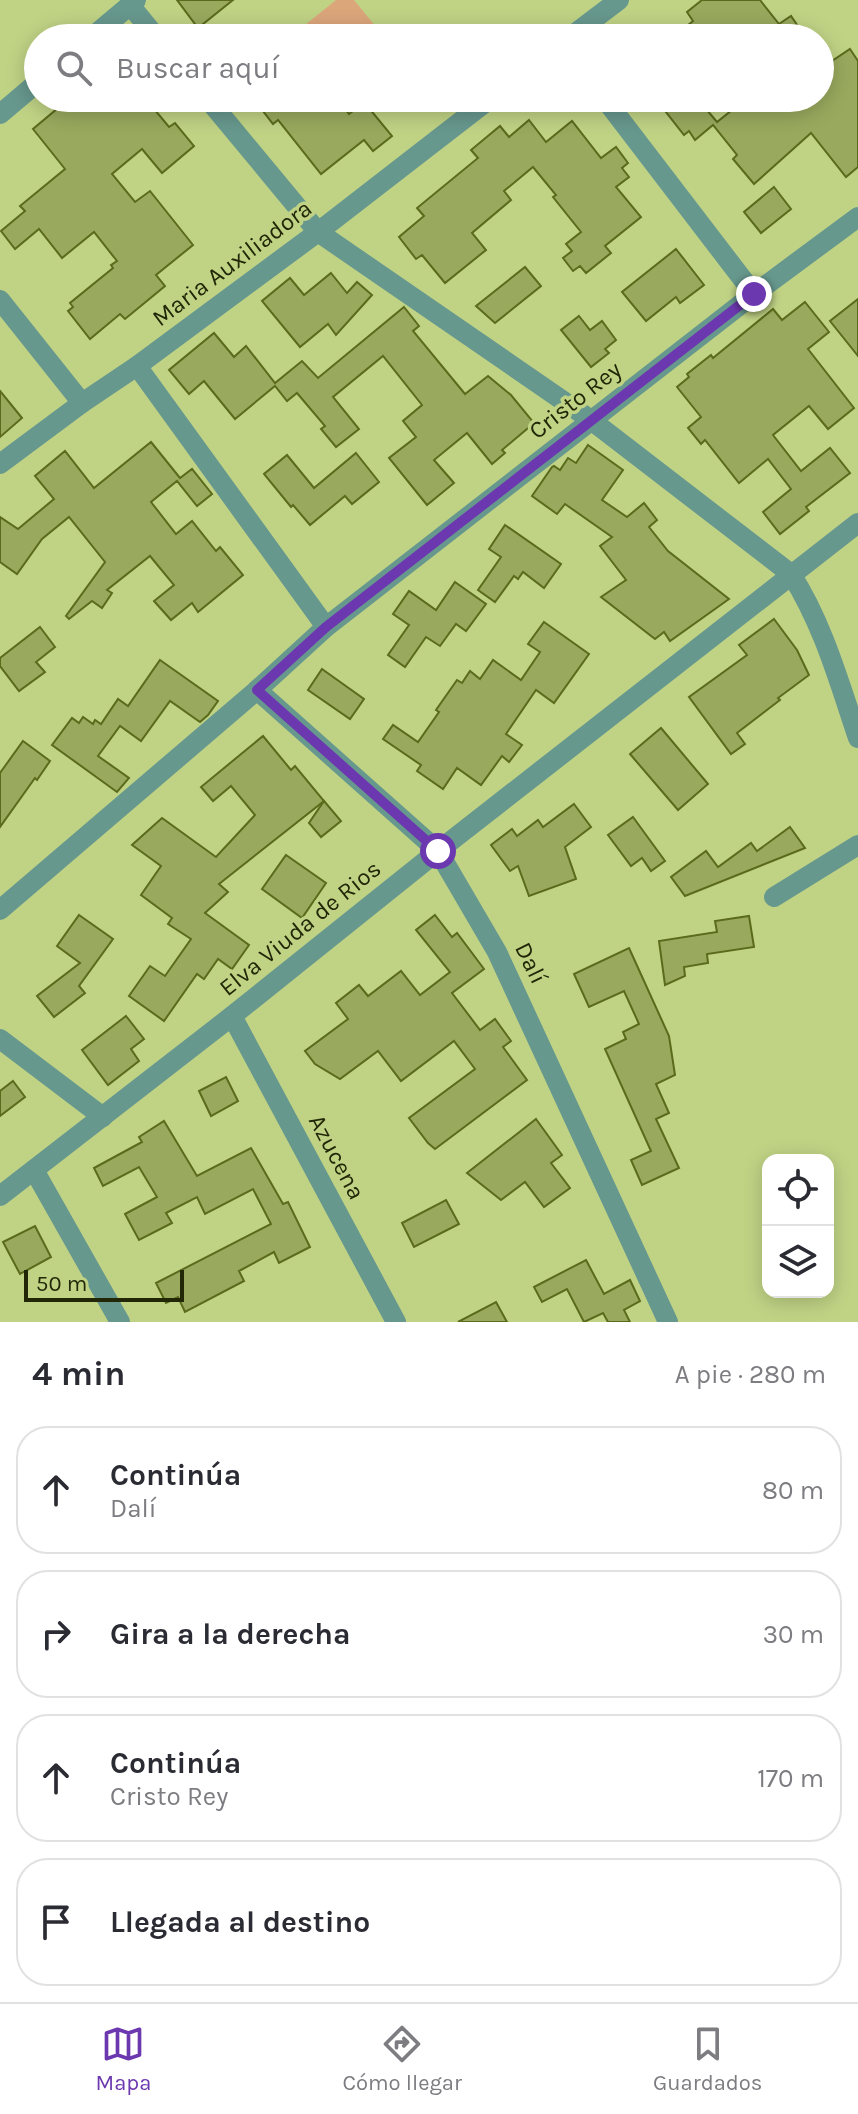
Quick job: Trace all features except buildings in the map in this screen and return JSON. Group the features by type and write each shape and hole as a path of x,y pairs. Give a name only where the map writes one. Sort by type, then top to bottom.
{"street":[{"path":"587,24 619,0"},
{"path":"108,24 133,3 147,24"},
{"path":"2,110 24,93"},
{"path":"219,112 318,232 591,420 791,574 817,622 858,738"},
{"name":"Maria Auxiliadora","path":"0,464 318,232 473,112"},
{"path":"615,112 754,294"},
{"name":"Cristo Rey","path":"0,910 326,627 754,294 858,217"},
{"path":"0,300 82,403"},
{"path":"137,366 326,627"},
{"name":"Elva Viuda de Rios","path":"0,1196 858,523"},
{"name":"Dalí","path":"257,690 438,851 497,952 668,1322"},
{"path":"774,897 858,845"},
{"name":"Azucena","path":"232,1016 396,1322"},
{"path":"0,1039 103,1117"},
{"path":"34,1170 120,1322"}],"shaded area":[{"path":"336,0 354,0 374,24 306,24"}],"route":[{"path":"438,851 257,690 326,627 754,294"}]}
